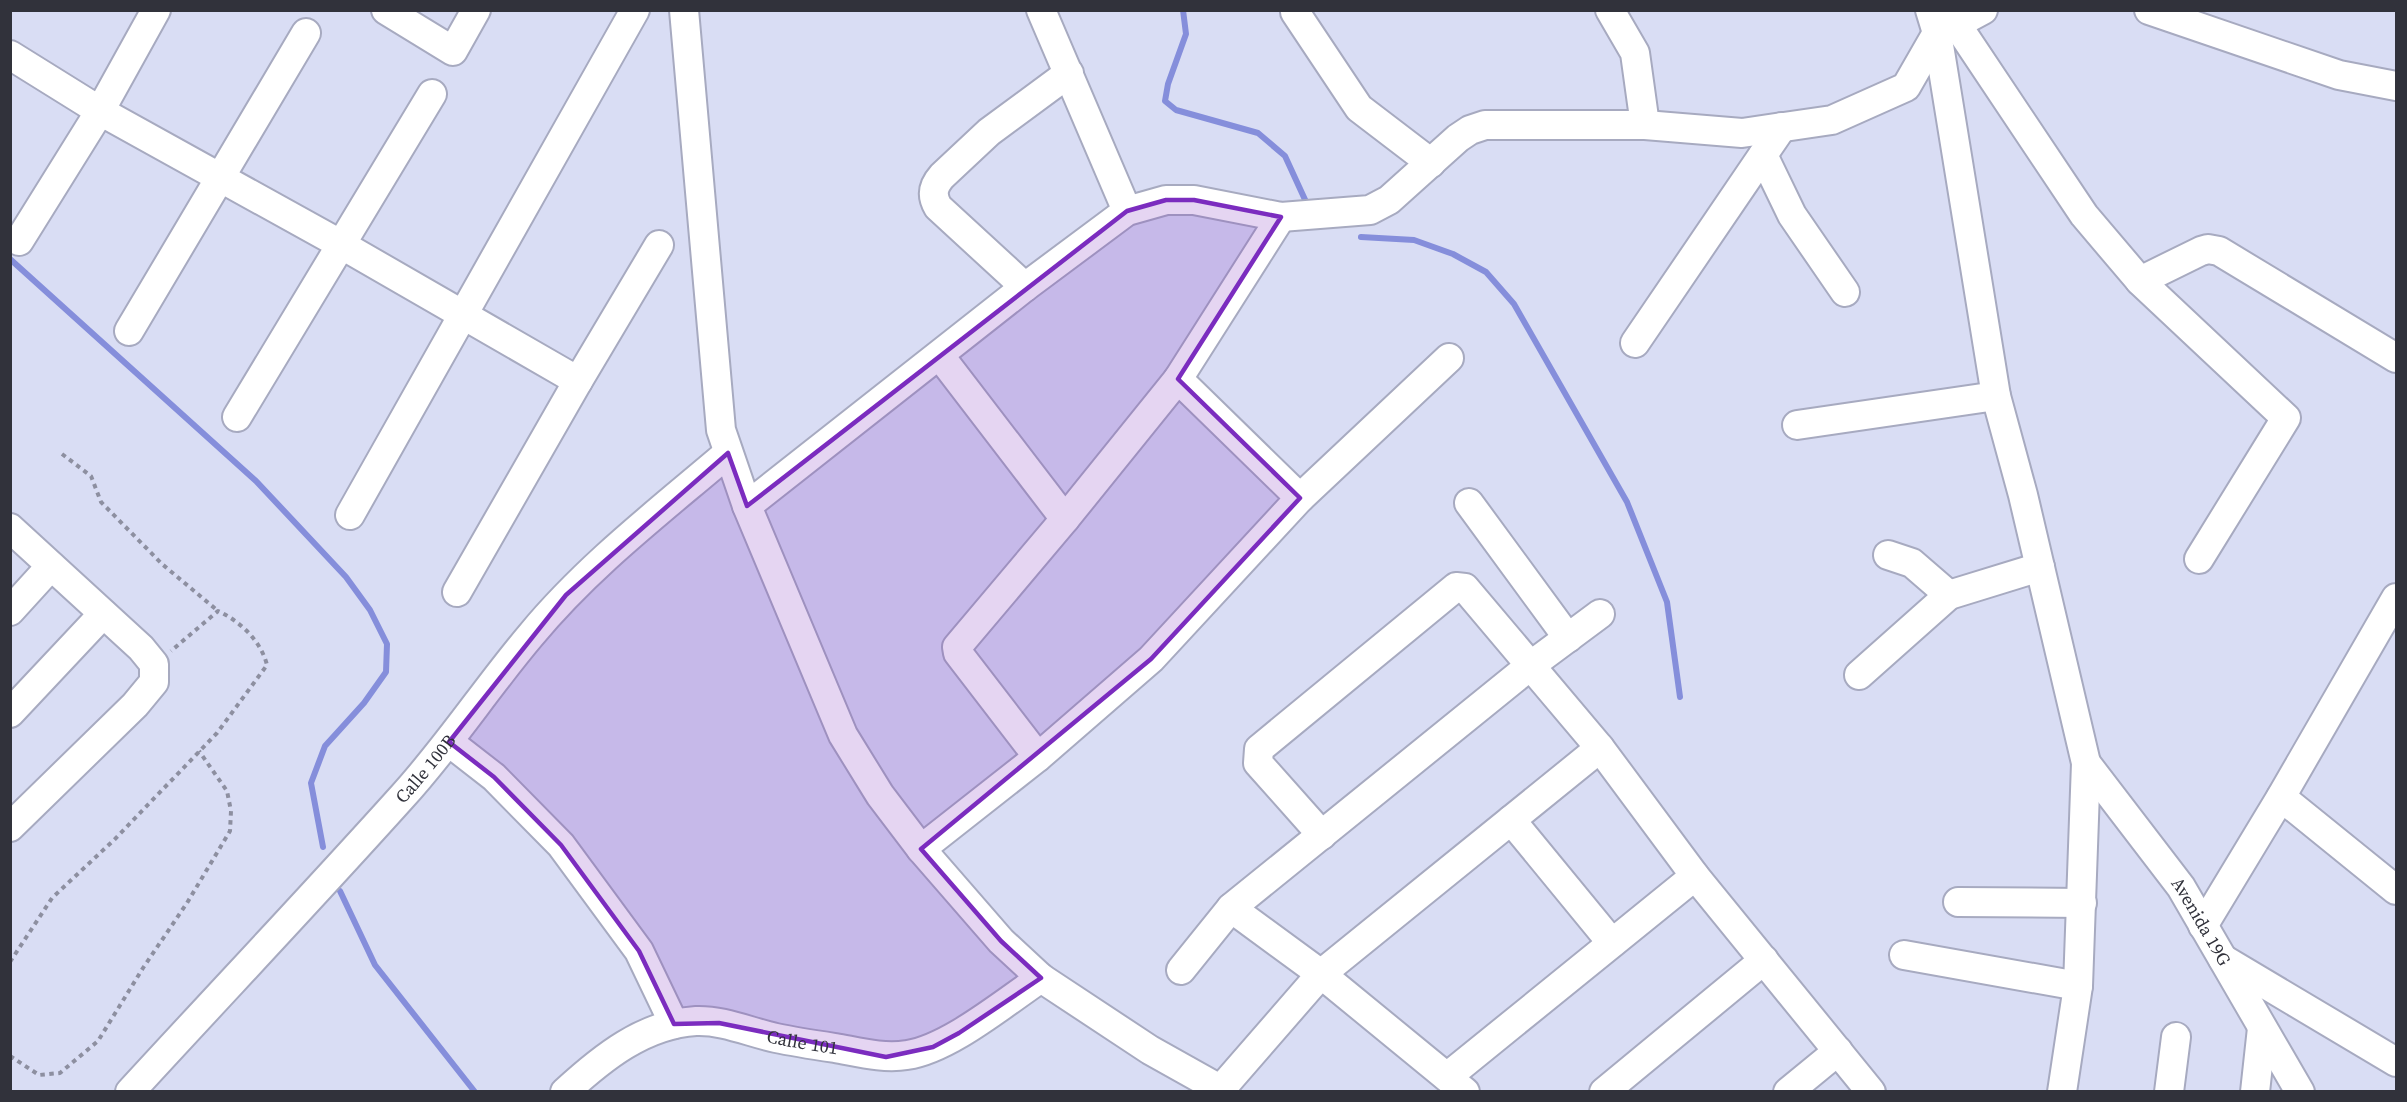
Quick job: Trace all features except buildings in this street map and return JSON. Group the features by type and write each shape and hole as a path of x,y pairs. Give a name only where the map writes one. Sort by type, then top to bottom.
{"street":[{"path":"19,241 100,111 156,10"},
{"path":"386,10 453,51 476,10"},
{"path":"350,515 635,10"},
{"path":"684,10 721,430 747,506 843,735 880,795 921,849 1001,941 1041,978 1150,1050 1223,1090 1321,974 1600,748"},
{"path":"1041,10 1127,211"},
{"path":"1610,10 1635,53 1645,125"},
{"path":"747,506 1025,287 1127,211 1166,200 1194,200 1281,218 1370,210 1389,200 1458,138 1470,130 1485,125 1645,125 1742,133 1832,120 1906,87 1943,20 1983,10"},
{"path":"2149,10 2339,75 2397,86"},
{"path":"1295,12 1359,108 1431,163"},
{"path":"1943,20 2084,216 2140,281 2286,418 2199,558"},
{"path":"1943,20 1996,396 2040,567 2086,763 2078,986 2062,1092"},
{"path":"129,331 306,33"},
{"path":"10,55 100,111 463,313 578,381"},
{"path":"1025,287 939,207 933,192 942,176 989,132 1069,73"},
{"path":"237,417 432,94"},
{"path":"1635,343 1782,127"},
{"path":"1763,155 1792,215 1845,292"},
{"path":"1038,757 958,653 957,647 1065,519 1178,379 1281,218"},
{"path":"457,592 659,245"},
{"path":"2140,281 2201,251 2208,249 2219,251 2397,358"},
{"path":"940,356 1065,519"},
{"path":"921,849 1038,757 1157,654 1300,498 1449,358"},
{"path":"1178,379 1300,498"},
{"path":"1797,425 1996,396"},
{"name":"Calle 100B","path":"130,1092 403,797 530,635 566,595 614,550 728,453"},
{"path":"1469,503 1568,638"},
{"path":"10,528 141,648 154,664 154,682 135,705 10,827"},
{"path":"1888,555 1912,563 1949,595"},
{"path":"10,611 51,566"},
{"path":"1859,675 1949,595 2040,567"},
{"path":"1322,835 1258,764 1259,749 1456,586 1465,588 1600,748 1695,876 1871,1092"},
{"path":"2203,926 2397,598"},
{"path":"10,712 103,614"},
{"path":"1181,970 1231,908 1530,666 1600,614"},
{"path":"448,742 494,777 561,845 639,951 674,1024"},
{"name":"Avenida 19G","path":"2086,763 2181,887 2300,1092"},
{"path":"2281,797 2397,890"},
{"path":"1511,820 1612,943"},
{"path":"1231,908 1321,974 1456,1084 1612,943 1695,876"},
{"path":"1958,902 2082,903"},
{"path":"1904,955 2078,986"},
{"path":"2221,958 2397,1062"},
{"path":"1604,1092 1764,960"},
{"name":"Calle 101","path":"565,1092 595,1064 624,1045 674,1024 697,1021 719,1023 775,1038 886,1057 909,1055 933,1047 959,1033 1041,978"},
{"path":"2255,1092 2262,1028"},
{"path":"2169,1092 2176,1037"},
{"path":"1788,1092 1839,1050"}],"path":[{"path":"10,962 52,898 115,838 217,733 267,665 264,655 254,640 232,617 218,611 147,548 101,502 92,476 62,454"},
{"path":"154,664 218,611"},
{"path":"10,1056 39,1076 60,1073 98,1041 187,903 231,831 231,811 227,791 199,751"}],"highlighted area":[{"path":"1166,200 1194,200 1281,217 1178,379 1300,498 1151,659 921,849 1001,941 1041,978 959,1033 933,1047 886,1057 719,1023 674,1024 639,951 561,845 494,777 449,742 566,595 728,453 747,506 1127,211"}],"waterway":[{"path":"1183,10 1186,34 1168,84 1165,101 1176,110 1258,133 1285,156 1307,204"},
{"path":"1361,237 1414,240 1453,254 1486,272 1514,304 1627,502 1667,602 1680,697"},
{"path":"10,259 256,481 346,577 370,610 387,644 386,672 364,703 325,746 311,783 323,847"},
{"path":"340,891 375,965 475,1092"}]}
